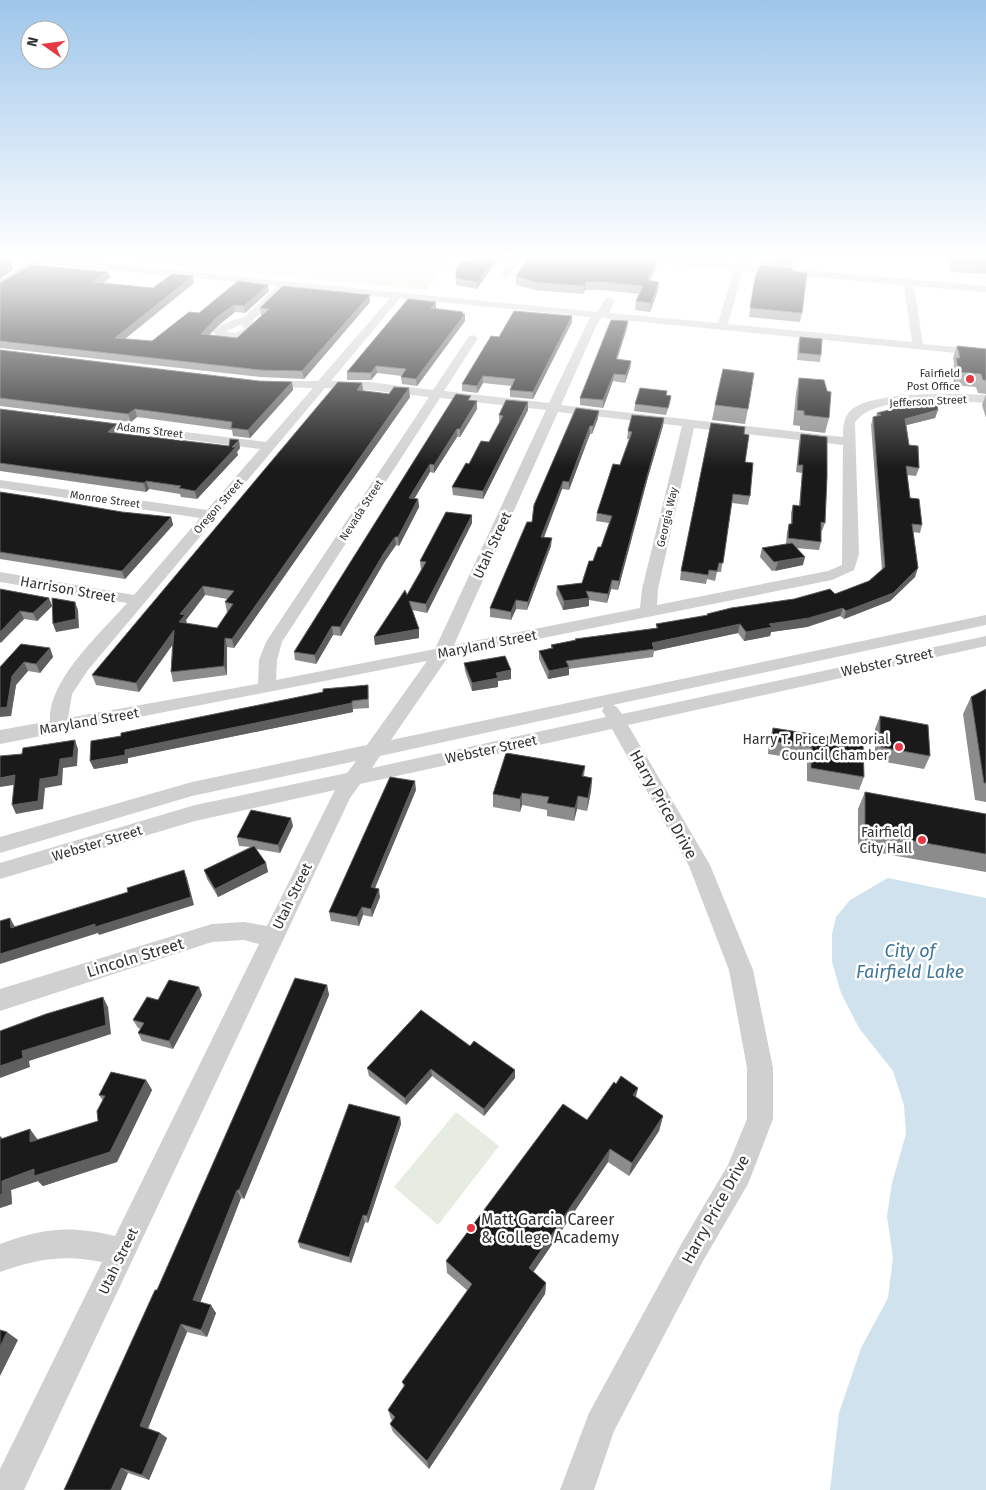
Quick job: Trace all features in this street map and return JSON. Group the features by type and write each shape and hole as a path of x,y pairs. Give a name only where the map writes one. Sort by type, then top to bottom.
{"street":[{"name":"Oregon Street","path":"58,726 57,708 64,692 137,600 369,329"},
{"name":"Utah Street","path":"6,1490 342,795 442,653 589,329"},
{"path":"738,329 986,353"},
{"path":"916,329 918,346"},
{"name":"Nevada Street","path":"267,688 268,660 274,642 474,338"},
{"path":"251,382 369,386 849,442"},
{"name":"Jefferson Street","path":"849,442 849,423 856,412 866,407 894,401 917,399 986,399"},
{"name":"Adams Street","path":"76,421 270,446"},
{"name":"Georgia Way","path":"648,612 650,589 689,423"},
{"name":"Maryland Street","path":"0,737 267,688 832,575 848,567 851,554 852,498 849,442"},
{"name":"Monroe Street","path":"0,484 211,515"},
{"name":"Harrison Street","path":"0,577 137,600"},
{"name":"Webster Street","path":"0,872 195,813 353,780 612,711 986,620"},
{"name":"Webster Street","path":"0,845 192,789 375,750 612,711 986,641"},
{"name":"Harry Price Drive","path":"577,1490 600,1424 693,1251 738,1174 760,1119 760,1068 741,970 699,865 612,711"},
{"name":"Lincoln Street","path":"0,1000 212,933 244,931 272,937"},
{"path":"0,1258 41,1243 67,1241 89,1243 122,1252"}],"shaded area":[{"path":"456,1112 499,1146 438,1225 394,1187"}],"water":[{"name":"City of Fairfield Lake","path":"888,878 986,898 986,1490 830,1490 839,1413 861,1348 888,1298 893,1258 887,1216 892,1183 906,1134 904,1105 893,1071 859,1028 841,993 832,962 832,934 836,917 850,900"}],"building":[{"path":"0,329 127,329 115,338 152,341 168,329 206,329 201,334 237,338 247,329 340,329 302,371 260,370 0,341"},
{"path":"383,329 454,329 416,379 401,377 406,369 376,366 371,373 347,372"},
{"path":"504,329 566,329 533,392 510,390 515,379 483,376 477,386 462,384 491,336 499,337"},
{"path":"608,329 626,329 616,359 631,361 626,375 614,374 603,400 580,398"},
{"path":"800,337 822,339 821,355 799,353"},
{"path":"957,346 986,349 986,380 983,380 981,374 959,372 956,358 960,358"},
{"path":"0,350 259,381 292,382 248,430 231,428 232,422 135,409 128,414 0,398"},
{"path":"723,369 754,373 748,409 715,405"},
{"path":"799,378 824,380 827,391 831,392 829,418 804,415 804,411 797,410"},
{"path":"338,382 362,383 357,390 389,394 394,387 409,388 232,639 225,638 224,666 171,672 174,630 136,683 92,675","holes":["203,586 234,591 225,602 233,604 217,628 179,622 185,615 180,614"]},
{"path":"640,388 667,391 666,395 671,396 668,408 635,404"},
{"path":"456,394 471,396 468,400 477,401 460,429 457,429 434,465 430,464 409,498 418,499 398,537 395,537 384,553 340,627 332,626 315,655 294,652"},
{"path":"506,400 528,402 483,491 452,487 466,463 469,464 481,441 489,442 503,416 499,415"},
{"path":"937,405 938,410 905,419 909,445 918,446 919,468 906,466 910,498 919,499 922,525 912,524 918,568 893,593 846,611 843,608 809,618 769,624 772,627 746,632 740,624 652,643 654,649 566,661 569,667 549,671 539,651 553,648 551,645 575,639 658,628 656,624 708,615 731,608 794,599 830,589 835,594 869,581 885,567 873,417 881,415 877,413 904,406"},
{"path":"576,408 599,411 593,426 590,426 569,482 563,481 541,537 552,538 528,602 516,600 511,612 490,608 527,522 532,522 534,505"},
{"path":"0,409 117,424 108,432 229,446 230,439 239,440 232,447 236,447 195,491 179,488 181,486 146,481 144,483 0,463"},
{"path":"632,415 664,418 619,581 612,580 608,594 586,591 589,598 564,601 557,586 582,583 589,561 593,561 598,547 601,547 612,516 597,513 613,464 620,465 632,432 628,431"},
{"path":"711,423 745,427 744,434 749,435 745,462 753,463 750,496 733,494 723,563 719,563 717,571 709,570 708,575 681,571"},
{"path":"801,434 827,437 825,523 821,522 821,542 788,538 789,524 792,524 793,505 800,506 803,465 798,465"},
{"path":"0,492 122,512 171,517 122,571 0,552"},
{"path":"446,512 472,515 426,604 409,601 419,629 374,637 405,590 407,595 426,562 420,561"},
{"path":"792,543 805,557 774,562 762,548"},
{"path":"0,589 49,598 33,613 20,611 0,632"},
{"path":"52,598 75,602 76,619 53,624"},
{"path":"21,644 50,648 36,664 24,662 12,676 7,707 0,708 0,667"},
{"path":"505,656 511,670 496,673 498,678 472,683 464,663"},
{"path":"368,685 368,699 125,750 125,755 90,761 91,741 121,736 121,733 323,692 323,689"},
{"path":"986,689 986,783 984,783 971,697"},
{"path":"880,716 928,725 930,756 880,747"},
{"path":"773,728 863,742 864,777 811,768 812,747 772,741"},
{"path":"75,740 73,757 60,759 58,776 40,779 38,801 12,805 15,775 0,778 0,756 22,754 23,748"},
{"path":"506,753 585,766 582,776 592,778 588,798 578,796 575,808 547,803 549,797 522,793 520,799 493,794"},
{"path":"390,777 415,781 371,887 379,889 371,909 362,907 357,917 329,912"},
{"path":"865,792 986,814 986,854 865,832"},
{"path":"251,810 291,818 278,845 237,837"},
{"path":"254,846 266,863 215,889 204,870"},
{"path":"184,870 191,897 95,927 95,924 0,954 0,921 10,918 11,928 128,892 127,888"},
{"path":"295,978 327,985 239,1190 237,1190 193,1300 211,1305 201,1330 181,1324 140,1426 160,1433 142,1475 121,1468 111,1490 64,1490 155,1290 157,1290"},
{"path":"169,980 199,987 169,1041 138,1033 144,1023 133,1020 147,997 158,1000"},
{"path":"103,997 106,1025 22,1051 23,1058 0,1066 0,1031 46,1014"},
{"path":"421,1010 470,1046 474,1041 515,1070 484,1109 431,1069 405,1098 367,1068"},
{"path":"111,1072 146,1080 110,1152 34,1176 34,1169 2,1181 2,1194 0,1195 0,1137 1,1139 30,1129 30,1142 98,1121 97,1111 105,1096 99,1095"},
{"path":"621,1076 638,1088 633,1095 663,1116 632,1163 610,1149 529,1268 546,1283 427,1461 390,1424 395,1417 388,1410 405,1385 402,1382 472,1284 446,1261 563,1104 587,1120 614,1082 616,1084"},
{"path":"349,1104 400,1117 367,1216 363,1215 349,1257 298,1242"},
{"path":"0,1330 7,1332 0,1347"}],"place":[{"name":"Fairfield Post Office","path":"970,379"},
{"name":"Harry T. Price Memorial Council Chamber","path":"899,747"},
{"name":"Fairfield City Hall","path":"922,840"},
{"name":"Matt Garcia Career & College Academy","path":"471,1228"}]}
